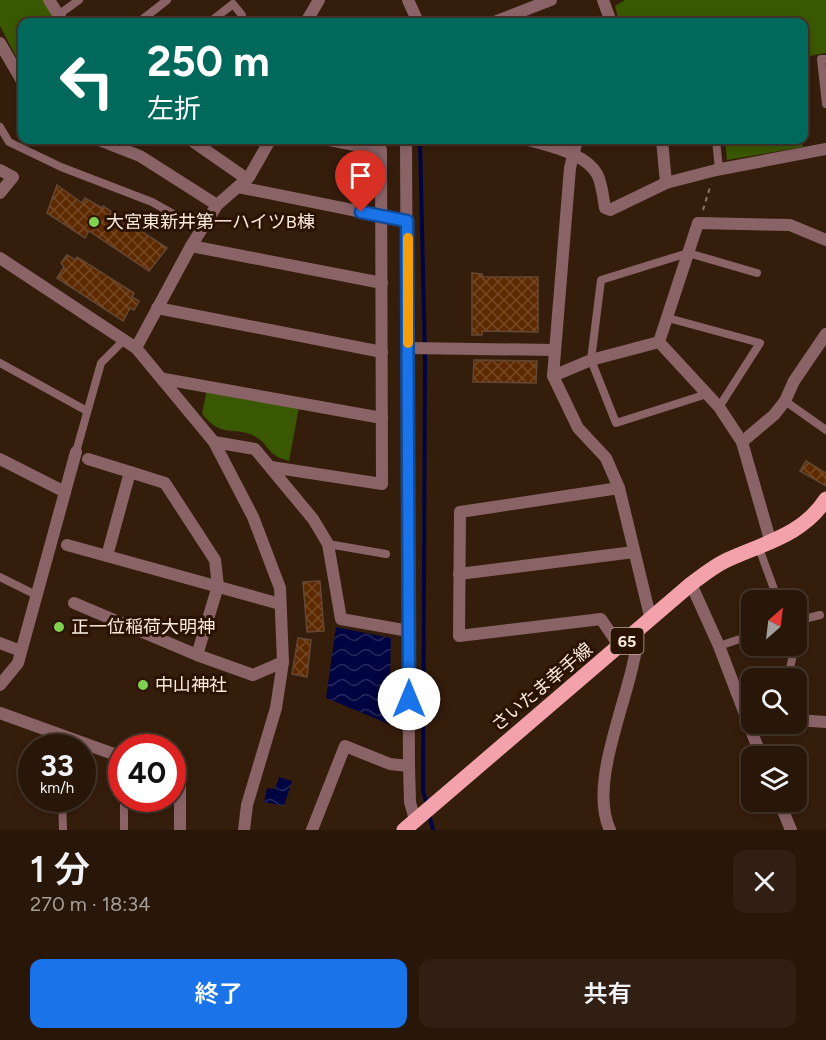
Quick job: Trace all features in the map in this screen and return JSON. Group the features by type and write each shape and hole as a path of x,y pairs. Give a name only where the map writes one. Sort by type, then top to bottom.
{"main road":[{"name":"さいたま幸手線","path":"414,821 692,584 726,561 765,545 810,519 826,499"}],"street":[{"path":"49,0 60,18"},
{"path":"408,0 416,18"},
{"path":"504,18 551,0"},
{"path":"603,0 610,18"},
{"path":"308,18 315,1"},
{"path":"0,43 18,74"},
{"path":"109,144 140,156 217,205"},
{"path":"196,144 243,183 407,221"},
{"path":"136,348 191,246 217,205 243,183 267,144"},
{"path":"271,467 382,484 381,150 350,144"},
{"path":"406,144 412,348 409,766 410,802 414,821"},
{"path":"541,144 574,155 591,166 598,176 605,208 610,210 666,183 718,169 826,149"},
{"path":"576,144 570,168 553,376 578,428 606,458 619,488 651,620"},
{"path":"662,144 666,183"},
{"path":"0,170 13,177 0,193"},
{"path":"659,342 698,223 790,225 826,240"},
{"path":"191,246 382,284"},
{"path":"0,258 136,348 214,442 253,517 280,588 283,662 276,708 247,805 244,830"},
{"path":"157,308 382,352"},
{"path":"742,442 774,415 785,401 794,381 826,334"},
{"path":"553,376 591,360 659,342"},
{"path":"659,342 719,407 742,442 765,545"},
{"path":"412,348 555,351"},
{"path":"164,379 382,418"},
{"path":"214,442 255,448 313,519 328,544 341,619 409,631"},
{"path":"0,685 18,663 76,452"},
{"path":"0,459 65,492"},
{"path":"88,459 165,483 215,560 218,586 197,655"},
{"path":"107,556 130,472"},
{"path":"619,488 460,512 459,636 600,619 620,647"},
{"path":"67,545 280,604"},
{"path":"459,574 634,552"},
{"path":"692,584 741,699"},
{"path":"74,603 197,655 253,675 283,662"},
{"path":"610,830 606,821 602,782 636,657 638,632"},
{"path":"0,643 21,651"},
{"path":"0,713 46,734"},
{"path":"807,721 826,722"},
{"path":"312,830 345,746 390,764 409,766"},
{"path":"180,812 180,830"},
{"path":"783,812 790,830"}],"lane":[{"path":"62,18 80,0"},
{"path":"144,18 167,0"},
{"path":"215,18 233,4 242,15 241,18"},
{"path":"826,59 821,59 826,104"},
{"path":"0,127 9,142 62,168 152,202 202,230"},
{"path":"716,144 718,169"},
{"path":"707,394 616,423 591,360 601,280 688,253 757,273"},
{"path":"668,318 760,343 719,407"},
{"path":"76,452 101,363 125,339"},
{"path":"0,363 87,411"},
{"path":"785,401 826,430"},
{"path":"328,544 386,554"},
{"path":"765,545 776,590"},
{"path":"0,577 36,595"},
{"path":"807,618 820,615"},
{"path":"719,646 741,639"},
{"path":"62,812 63,830"},
{"path":"124,812 124,830"}],"path":[{"path":"698,223 718,169"}],"green space":[{"path":"0,0 45,0 57,18 18,18 18,60 0,26"},
{"path":"625,0 826,0 826,53 808,56 808,18 618,18 615,6"},
{"path":"725,144 803,144 803,147 727,160"},
{"path":"207,389 299,407 289,461 276,456 256,437 242,432 223,430 210,422 202,414"}],"water":[{"path":"336,627 391,638 389,724 326,698"},
{"path":"279,777 292,781 284,806 264,802 267,788 275,789"}],"building":[{"name":"大宮東新井第一ハイツB棟","path":"57,185 82,203 85,198 102,208 103,206 167,248 149,271 89,231 85,238 47,213"},
{"path":"67,255 75,260 77,257 134,293 132,297 139,301 134,310 130,308 123,321 57,278 64,267 61,263"},
{"path":"472,273 482,274 483,277 538,277 538,332 482,331 482,335 472,335"},
{"path":"474,360 537,361 536,383 473,382"},
{"path":"806,461 826,473 826,486 800,471"},
{"path":"320,581 324,631 307,632 303,582"},
{"path":"298,638 311,640 307,677 292,674"}],"waterway":[{"path":"420,144 425,358 423,791 427,804"},
{"path":"429,814 433,830"}],"slow traffic":[{"path":"408,238 408,343"}],"place":[{"name":"大宮東新井第一ハイツB棟","path":"94,222"},
{"name":"正一位稲荷大明神","path":"59,627"},
{"name":"中山神社","path":"143,685"}],"route":[{"path":"361,212 407,221 409,699"}]}
